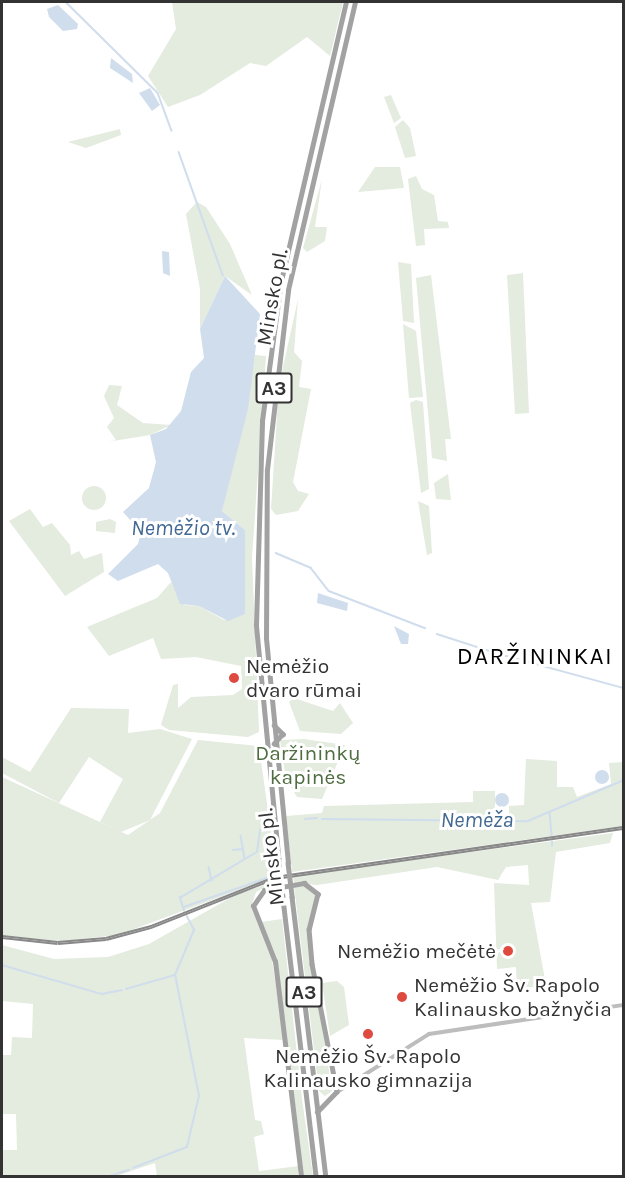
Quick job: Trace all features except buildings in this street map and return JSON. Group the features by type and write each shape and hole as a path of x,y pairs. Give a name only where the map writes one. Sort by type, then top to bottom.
{"highway":[{"name":"Minsko pl.","path":"316,1176 279,865 256,625 261,421 283,271 346,2"},
{"name":"Minsko pl.","path":"326,1176 274,744 264,531 275,378 297,247 355,2"},
{"path":"272,723 283,734 274,744"},
{"path":"301,1176 275,962 253,906 264,890 304,883 317,891 309,929 312,964 337,1092 328,1097 318,1112"},
{"path":"315,1089 328,1097"}],"main road":[{"path":"337,1092 429,1034 624,1005"}],"green space":[{"path":"172,2 343,2 330,56 307,37 266,66 250,63 200,95 168,107 148,76 176,29"},
{"path":"391,95 401,118 394,123 384,97"},
{"path":"403,120 410,128 416,156 405,158 395,127"},
{"path":"120,129 121,135 86,148 68,142"},
{"path":"375,167 400,167 404,188 358,192"},
{"path":"416,176 422,189 434,195 438,221 448,222 449,228 424,229 425,245 416,246 408,179"},
{"path":"322,179 315,227 327,227 325,241 307,252 303,248"},
{"path":"197,202 206,207 230,244 252,295 225,276 200,329 200,289 186,214"},
{"path":"398,262 411,264 414,323 403,321"},
{"path":"523,273 529,413 515,414 507,275"},
{"path":"431,275 451,439 445,439 447,461 432,458 416,278"},
{"path":"298,299 294,352 302,361 299,387 311,389 293,482 298,491 309,494 298,511 276,515 271,509 279,385"},
{"path":"403,324 416,331 423,397 409,398"},
{"path":"255,355 266,356 252,558 259,732 248,737 169,730 161,725 173,685 178,684 178,708 191,697 233,695 242,689 241,666 196,657 161,659 153,638 109,656 87,627 157,598 171,582 184,605 199,606 224,620 245,614 245,530 222,511"},
{"path":"109,385 122,386 117,405 143,423 171,425 150,435 107,442 116,440 107,427 114,418 104,396"},
{"path":"416,400 423,402 429,489 421,493 410,403"},
{"path":"448,474 451,500 436,499 434,483"},
{"path":"94,486 99,487 105,493 105,503 99,509 94,510 89,509 83,503 82,498 83,493 89,487"},
{"path":"418,501 429,506 432,553 427,555"},
{"path":"30,509 43,527 52,523 70,545 71,555 79,551 84,559 102,553 104,572 65,596 9,521"},
{"path":"110,519 116,522 115,533 96,531 96,522"},
{"path":"294,698 333,711 340,703 353,723 341,734 300,731 289,702"},
{"path":"71,708 129,709 128,733 160,729 192,739 150,820 121,832 100,822 123,779 89,757 59,803 2,773 2,757 30,772"},
{"name":"Daržininkų kapinės","path":"304,739 345,745 322,799 297,797 286,779 280,740"},
{"path":"198,740 259,746 277,876 118,935 62,941 2,936 2,777 128,835 160,813"},
{"path":"526,759 557,761 557,787 573,787 577,797 611,784 609,763 623,762 623,826 292,872 286,816 322,813 324,806 473,802 473,791 495,791 495,818 509,818 509,806 524,805"},
{"path":"613,833 610,843 556,852 550,902 531,903 546,985 517,989 516,967 497,969 494,883 529,885 528,865 506,867 498,880 437,867 317,885 294,883 293,877 315,873"},
{"path":"277,881 256,892 251,907 272,960 284,1040 244,1038 255,1120 261,1121 264,1134 254,1137 259,1171 299,1166 298,1176 157,1176 155,1163 116,1176 2,1176 2,1150 17,1150 16,1114 2,1114 2,1055 11,1055 12,1037 32,1038 33,1004 2,1001 2,945 54,959 108,957 149,944 237,894"},
{"path":"302,885 316,892 308,931 332,1091 325,1096 319,1091 294,886"},
{"path":"282,919 313,1176 303,1176 278,966 261,922"},
{"path":"337,981 344,987 349,1025 330,1036 322,983"}],"water":[{"path":"58,5 78,24 77,29 63,31 49,17 47,9"},
{"path":"111,58 132,74 133,83 110,68"},
{"path":"150,88 160,105 152,111 139,93"},
{"path":"162,251 169,252 170,276 163,273"},
{"name":"Nemėžio tv.","path":"225,276 260,314 248,409 222,511 245,530 245,614 228,621 199,606 180,604 168,573 158,564 118,581 108,574 138,544 141,532 123,512 149,488 156,462 150,435 166,429 181,411 191,372 204,358 200,329"},
{"path":"318,593 348,603 347,611 317,603"},
{"path":"394,626 409,634 408,644 401,644"},
{"path":"602,770 607,772 609,777 607,782 602,784 597,782 595,777 597,772"},
{"path":"502,793 507,795 509,800 507,805 502,807 497,805 495,800 497,795"}],"waterway":[{"path":"66,2 158,93 172,131"},
{"path":"179,152 223,275"},
{"path":"276,553 311,568 329,591 425,628"},
{"path":"437,634 499,654"},
{"path":"503,655 624,688"},
{"name":"Nemėža","path":"322,819 528,821 624,780"},
{"path":"550,812 552,835"},
{"name":"Nemėža","path":"305,819 317,818"},
{"name":"Nemėža","path":"184,911 180,898 257,852 260,830"},
{"path":"241,836 245,859"},
{"path":"233,850 243,849"},
{"path":"209,867 212,881"},
{"path":"184,907 267,878"},
{"name":"Nemėža","path":"126,989 175,975 194,930 187,917"},
{"name":"Nemėža","path":"2,965 102,994 122,990"},
{"path":"133,1168 187,1147 199,1096 175,975"},
{"path":"110,1176 129,1170"}],"railway":[{"path":"2,937 58,943 106,939 151,927 275,878 624,828"}],"place":[{"name":"Nemėžio dvaro rūmai","path":"234,678"},
{"name":"Nemėžio mečėtė","path":"508,951"},
{"name":"Nemėžio Šv. Rapolo Kalinausko bažnyčia","path":"402,997"},
{"name":"Nemėžio Šv. Rapolo Kalinausko gimnazija","path":"368,1034"}],"district":[{"name":"DARŽININKAI","path":"535,657"}]}
